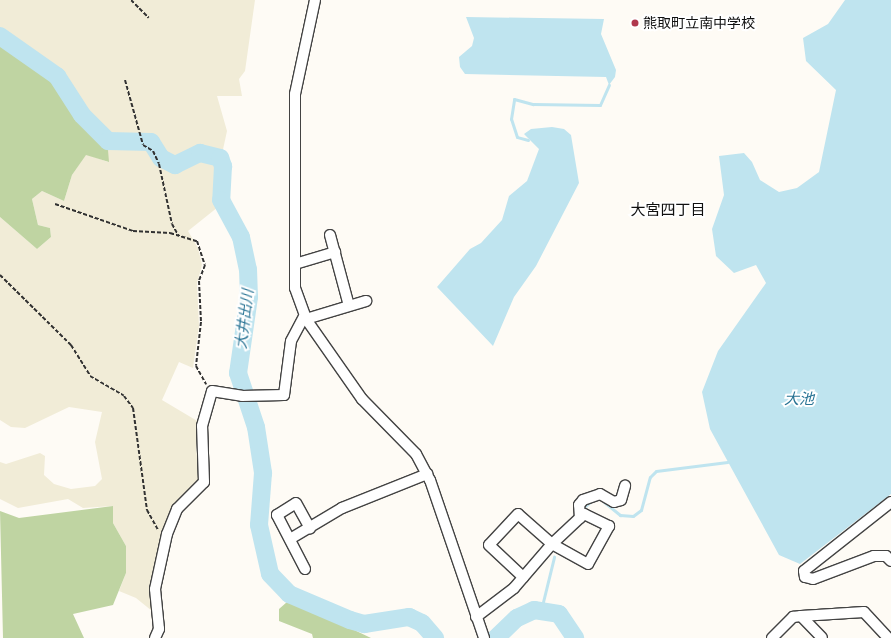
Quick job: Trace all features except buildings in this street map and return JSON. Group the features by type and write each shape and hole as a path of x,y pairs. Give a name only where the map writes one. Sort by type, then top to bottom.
{"street":[{"path":"315,0 295,94 294,264 296,288 305,318 362,399 416,454 427,474 484,638"},
{"path":"330,235 349,306"},
{"path":"294,264 335,252"},
{"path":"155,638 159,630 155,589 167,534 177,509 204,482 202,426 212,391 242,396 284,395 291,341 305,318 366,301"},
{"path":"290,539 342,508 427,474"},
{"path":"580,518 579,504 583,500 600,494 614,502 621,500 625,486"},
{"path":"891,502 804,570 805,577 813,579 874,556 886,556 891,561"},
{"path":"305,569 277,514 296,503 310,528"},
{"path":"476,617 523,577 552,544 584,514 609,526 588,564 552,544 518,514 489,545 523,577"},
{"path":"772,638 793,617 864,612 888,638"},
{"path":"801,616 822,638"}],"path":[{"path":"131,0 149,18"},
{"path":"125,80 143,145 153,150 159,164 172,224 178,235"},
{"path":"55,204 133,231 178,235 197,241 204,257 199,281 201,322 196,366 212,391"},
{"path":"0,275 71,345 90,376 124,396 133,408 147,510 157,529 167,534"}],"shaded area":[{"path":"0,0 255,0 245,71 239,79 242,96 217,96 227,131 219,168 218,207 188,231 198,248 202,265 197,283 199,326 193,368 179,362 162,400 199,422 196,448 200,477 196,486 174,507 154,575 152,611 136,598 119,591 126,573 126,546 113,523 113,506 83,508 68,499 18,508 0,499 0,462 6,464 40,453 45,456 44,475 54,484 71,489 95,486 102,479 95,442 102,412 69,407 25,428 11,427 0,420 0,217 37,249 51,237 50,228 38,225 32,199 42,191 64,201 72,175 86,154 108,162 107,150 79,121 54,79 0,41"}],"green space":[{"path":"0,41 54,79 79,121 108,150 109,162 86,155 72,175 64,201 42,191 32,199 38,225 50,228 51,237 37,249 0,217"},
{"path":"113,506 113,523 126,546 126,573 113,605 73,614 84,638 3,638 0,511 19,518"},
{"path":"287,602 308,608 371,638 313,638 312,634 279,621 279,609"}],"water":[{"name":"大池","path":"845,0 891,0 891,494 800,564 779,555 710,429 702,392 718,351 766,283 756,265 734,273 716,256 712,229 724,195 719,156 744,153 752,162 760,180 779,192 797,188 819,172 836,90 806,61 803,38 828,24"},
{"path":"466,17 604,19 601,34 616,70 615,77 609,85 606,77 465,74 460,67 459,57 472,46 474,38"},
{"path":"552,127 564,129 571,135 579,183 536,266 514,297 493,346 437,287 470,249 481,243 502,220 509,196 527,181 539,149 524,134 531,129"}],"waterway":[{"name":"大井出川","path":"0,36 57,76 82,115 108,141 151,142 161,158 175,165 200,153 220,158 223,166 221,200 241,237 248,269 249,297 238,373 256,427 263,473 259,525 270,574 289,594 350,620 364,624 409,617 422,623 435,638"},
{"path":"528,140 517,137 511,119 514,99 533,104 600,105 609,85"},
{"path":"604,502 620,515 633,516 641,510 650,477 656,471 727,462"},
{"path":"585,506 590,502"},
{"path":"541,610 554,557"},
{"name":"大井出川","path":"496,638 517,618 534,610 559,614 575,638"}],"place":[{"name":"熊取町立南中学校","path":"635,23"}],"district":[{"name":"大宮四丁目","path":"668,210"}]}
